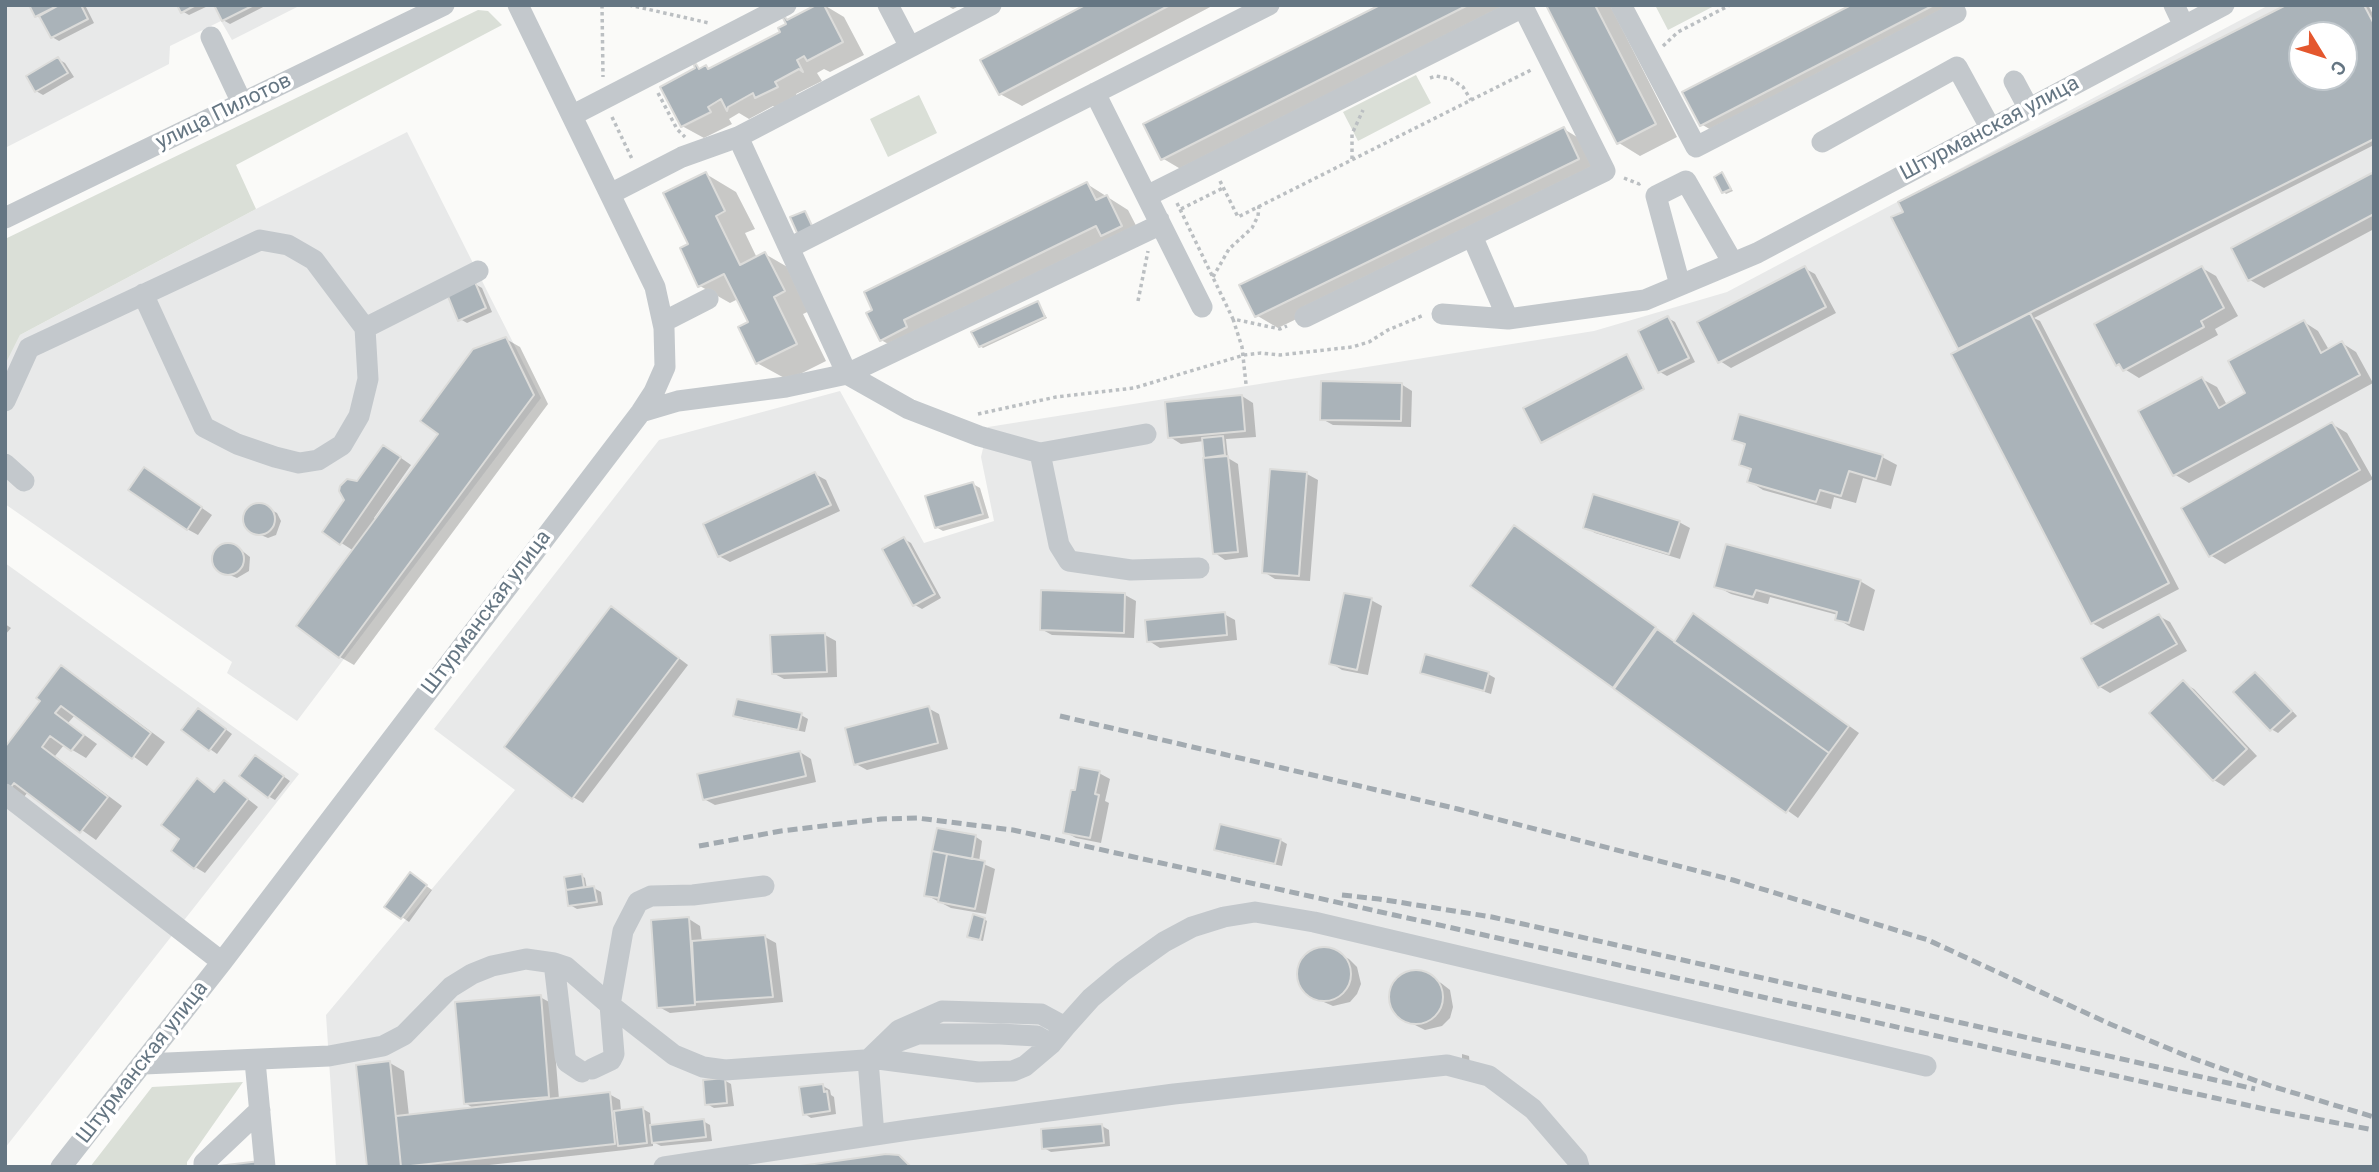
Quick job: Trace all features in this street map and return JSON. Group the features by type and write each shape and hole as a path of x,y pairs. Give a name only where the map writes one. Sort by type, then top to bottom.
{"street":[{"name":"улица Пилотов","path":"5,218 444,5"},
{"name":"Штурманская улица","path":"61,1167 144,1064 641,412 665,367 663,322 655,287 518,5"},
{"path":"573,115 786,5"},
{"path":"888,5 910,47"},
{"path":"610,194 682,157 738,137 991,5"},
{"path":"789,248 1269,5"},
{"path":"1621,5 1696,147 1956,13 1952,5"},
{"path":"2174,5 2184,26"},
{"name":"Штурманская улица","path":"1442,314 1508,319 1645,300 1757,253 2224,5"},
{"path":"1147,196 1523,6 1605,171 1305,317"},
{"path":"211,37 242,103"},
{"path":"1822,142 1957,67 1991,129"},
{"path":"2014,81 2029,109"},
{"path":"1095,93 1147,196 1156,224 1202,307"},
{"path":"738,137 847,374 909,409 960,429 1040,453 1146,434"},
{"path":"1680,285 1656,196 1686,181 1734,263"},
{"path":"641,412 678,401 786,387 847,374 1156,224"},
{"path":"1472,236 1508,319"},
{"path":"5,401 29,348 260,240 288,245 314,260 365,328 368,379 359,416 342,444 318,460 299,463 237,444 204,427 143,295"},
{"path":"365,328 478,271"},
{"path":"663,322 708,299"},
{"path":"1040,453 1059,545 1069,561 1131,570 1199,568"},
{"path":"5,464 24,481"},
{"path":"5,794 222,962"},
{"path":"554,963 565,1056 567,1062 587,1070 611,1060 614,1054 610,1005 623,931 638,902 651,896 693,895 764,886"},
{"path":"144,1064 329,1056 383,1046 404,1035 450,987 492,966 526,959 566,967 674,1055 703,1066 725,1070 868,1060 978,1072 1013,1071 1025,1066 1091,998 1164,942 1192,927 1224,917 1255,912 1378,936 1926,1066"},
{"path":"868,1060 899,1030 942,1011 1041,1014 1058,1035"},
{"path":"868,1060 874,1135"},
{"path":"255,1061 264,1167"},
{"path":"664,1167 1174,1094 1434,1066 1459,1067 1489,1076 1533,1109 1577,1160 1579,1167"},
{"path":"204,1167 204,1163 260,1110"}],"path":[{"path":"602,5 603,99 641,178"},
{"path":"629,5 719,25"},
{"path":"1660,48 1678,32 1730,5"},
{"path":"1211,164 1238,217 1550,60"},
{"path":"649,76 677,129 700,150"},
{"path":"1421,80 1436,76 1451,79 1463,87 1471,100"},
{"path":"1352,160 1352,134 1364,110"},
{"path":"1605,171 1639,184 1651,178"},
{"path":"1190,204 1223,188"},
{"path":"1175,200 1233,319 1244,355 1246,384"},
{"path":"1213,277 1228,249 1252,228 1259,206"},
{"path":"1138,300 1156,224"},
{"path":"960,429 981,413 1056,397 1134,388 1244,355 1280,355 1352,347 1369,342 1422,315 1442,314"},
{"path":"1233,319 1280,329 1305,317"}],"shaded area":[{"path":"5,5 301,5 232,40 221,21 170,46 169,64 5,148"},
{"path":"1655,5 1716,5 1668,30"},
{"path":"2269,5 2374,5 2374,1167 336,1167 326,1015 515,790 434,729 659,440 840,391 924,543 994,521 981,457 988,427 1594,331 1727,292"},
{"path":"478,10 488,11 502,25 236,165 256,209 20,335 5,365 5,239"},
{"path":"1416,75 1431,103 1358,141 1343,112"},
{"path":"919,95 937,133 888,157 870,119"},
{"path":"407,132 541,398 297,721 227,673 232,662 5,504 5,365 20,335"},
{"path":"5,563 299,774 5,1148"},
{"path":"243,1082 187,1162 187,1167 90,1167 152,1087"}],"building":[{"path":"29,5 59,5 35,17"},
{"path":"59,5 81,5 88,19 51,38 39,16"},
{"path":"177,5 196,5 181,13"},
{"path":"214,5 254,5 222,21"},
{"path":"816,5 824,5 843,42 807,61 804,56 797,60 803,72 799,69 775,82 778,87 755,98 753,93 728,107 727,111 721,99 708,107 711,112 681,127 660,87 695,68 696,64 699,69 706,65 708,69 780,32 778,28 786,24 783,18 787,20"},
{"path":"1085,5 1170,5 999,95 980,60"},
{"path":"1380,5 1468,5 1161,160 1143,124"},
{"path":"1546,5 1595,5 1656,124 1617,144"},
{"path":"1851,5 1934,5 1700,126 1682,92"},
{"path":"2286,5 2364,5 2374,24 2374,139 1958,349 1891,217 1903,212 1898,202"},
{"path":"58,57 68,73 35,92 26,76"},
{"path":"1564,127 1579,159 1255,317 1239,285"},
{"path":"706,172 725,211 716,216 740,265 765,252 785,291 774,297 797,344 756,364 738,327 748,322 724,274 698,287 680,248 688,244 663,193"},
{"path":"1722,172 1731,189 1722,193 1714,177"},
{"path":"2372,173 2374,214 2248,281 2231,248"},
{"path":"1087,182 1096,200 1107,195 1122,226 1101,236 1096,226 904,320 907,327 880,341 866,313 872,310 864,292"},
{"path":"805,211 813,228 798,235 790,217"},
{"path":"1805,266 1826,307 1718,363 1697,322"},
{"path":"2202,266 2224,308 2201,321 2204,327 2123,371 2119,364 2116,366 2094,324"},
{"path":"475,282 486,308 458,321 447,294"},
{"path":"1038,301 1045,317 979,347 971,332"},
{"path":"2030,313 2169,583 2091,624 1951,354"},
{"path":"1668,316 1689,358 1658,373 1638,331"},
{"path":"2304,320 2321,353 2342,341 2360,375 2173,476 2138,411 2202,377 2219,408 2245,393 2228,361"},
{"path":"506,337 534,395 339,658 296,626 438,434 420,421 473,349"},
{"path":"1627,354 1644,389 1541,443 1523,408"},
{"path":"1321,381 1402,383 1401,421 1320,420"},
{"path":"1242,395 1245,431 1168,438 1165,402"},
{"path":"1739,414 1883,455 1876,479 1849,471 1841,496 1820,490 1816,502 1747,482 1751,469 1739,465 1745,444 1732,440"},
{"path":"2332,422 2360,470 2209,557 2181,508"},
{"path":"1223,436 1225,455 1204,458 1202,438"},
{"path":"383,445 401,457 340,545 322,532 344,500 339,491 340,486 347,479 357,481"},
{"path":"1228,456 1238,552 1213,554 1203,458"},
{"path":"144,467 202,507 187,530 128,490"},
{"path":"1270,469 1307,472 1299,576 1262,573"},
{"path":"815,472 831,505 718,557 703,524"},
{"path":"973,482 983,514 935,528 925,496"},
{"path":"1593,494 1680,521 1669,554 1583,528"},
{"path":"259,503 271,507 275,519 271,531 259,535 247,531 243,519 247,507"},
{"path":"1514,525 1656,627 1613,688 1470,586"},
{"path":"904,537 935,594 913,606 882,549"},
{"path":"228,543 240,547 244,559 240,571 228,575 216,571 212,559 216,547"},
{"path":"1726,544 1861,580 1849,623 1835,620 1837,612 1756,590 1753,597 1714,587"},
{"path":"1041,590 1125,593 1124,633 1040,630"},
{"path":"1344,593 1372,598 1357,670 1329,664"},
{"path":"611,606 679,658 572,799 504,747"},
{"path":"1225,612 1227,635 1147,642 1145,620"},
{"path":"1693,613 1849,726 1829,753 1674,642"},
{"path":"2159,614 2177,644 2098,688 2081,658"},
{"path":"1657,629 1829,753 1786,813 1614,689"},
{"path":"825,633 827,672 772,674 770,635"},
{"path":"1425,654 1489,672 1484,691 1420,673"},
{"path":"61,665 151,733 132,759 61,706 55,713 84,735 71,751 50,736 42,747 108,797 80,833 14,783 8,791 5,789 5,747 40,701 36,698"},
{"path":"2255,672 2292,711 2270,731 2233,692"},
{"path":"2183,680 2247,749 2213,781 2149,713"},
{"path":"737,699 802,713 798,730 733,716"},
{"path":"929,706 938,743 854,765 845,728"},
{"path":"198,708 226,729 209,751 181,730"},
{"path":"800,751 806,776 703,800 697,774"},
{"path":"255,755 284,776 268,798 239,776"},
{"path":"1079,767 1100,771 1095,794 1099,795 1090,838 1063,833 1071,790 1075,790"},
{"path":"197,778 214,792 224,780 248,799 194,869 171,851 179,839 161,825"},
{"path":"1220,824 1281,839 1275,864 1214,850"},
{"path":"937,828 976,835 972,859 932,851"},
{"path":"932,851 947,854 939,898 924,896"},
{"path":"947,854 985,861 975,909 938,902"},
{"path":"410,872 427,885 401,919 384,907"},
{"path":"582,874 584,887 566,890 564,877"},
{"path":"594,886 597,902 568,906 566,890"},
{"path":"973,914 985,918 980,940 967,937"},
{"path":"689,917 695,1005 657,1008 651,920"},
{"path":"765,935 773,997 695,1002 692,941"},
{"path":"1324,947 1343,955 1351,974 1343,993 1324,1001 1305,993 1297,974 1305,955"},
{"path":"1416,970 1435,978 1443,997 1435,1016 1416,1024 1397,1016 1389,997 1397,978"},
{"path":"541,995 549,1097 464,1104 455,1002"},
{"path":"390,1061 401,1167 367,1167 356,1065"},
{"path":"725,1078 727,1103 705,1105 703,1080"},
{"path":"823,1084 824,1092 827,1091 830,1111 803,1115 799,1087"},
{"path":"610,1092 615,1144 401,1167 396,1116"},
{"path":"643,1107 647,1143 618,1146 614,1111"},
{"path":"704,1119 706,1137 652,1143 650,1125"},
{"path":"1102,1124 1104,1143 1042,1149 1041,1129"},
{"path":"886,1154 899,1155 911,1167 793,1167"},
{"path":"260,1161 261,1167 218,1167 218,1166"}],"railway":[{"path":"1060,716 1458,809 1733,880 1928,940 2110,1024 2189,1057 2271,1086 2374,1117"},
{"path":"699,846 781,831 881,819 917,818 1013,830 2269,1110 2374,1130"},
{"path":"1342,895 1492,917 2255,1089"}]}
